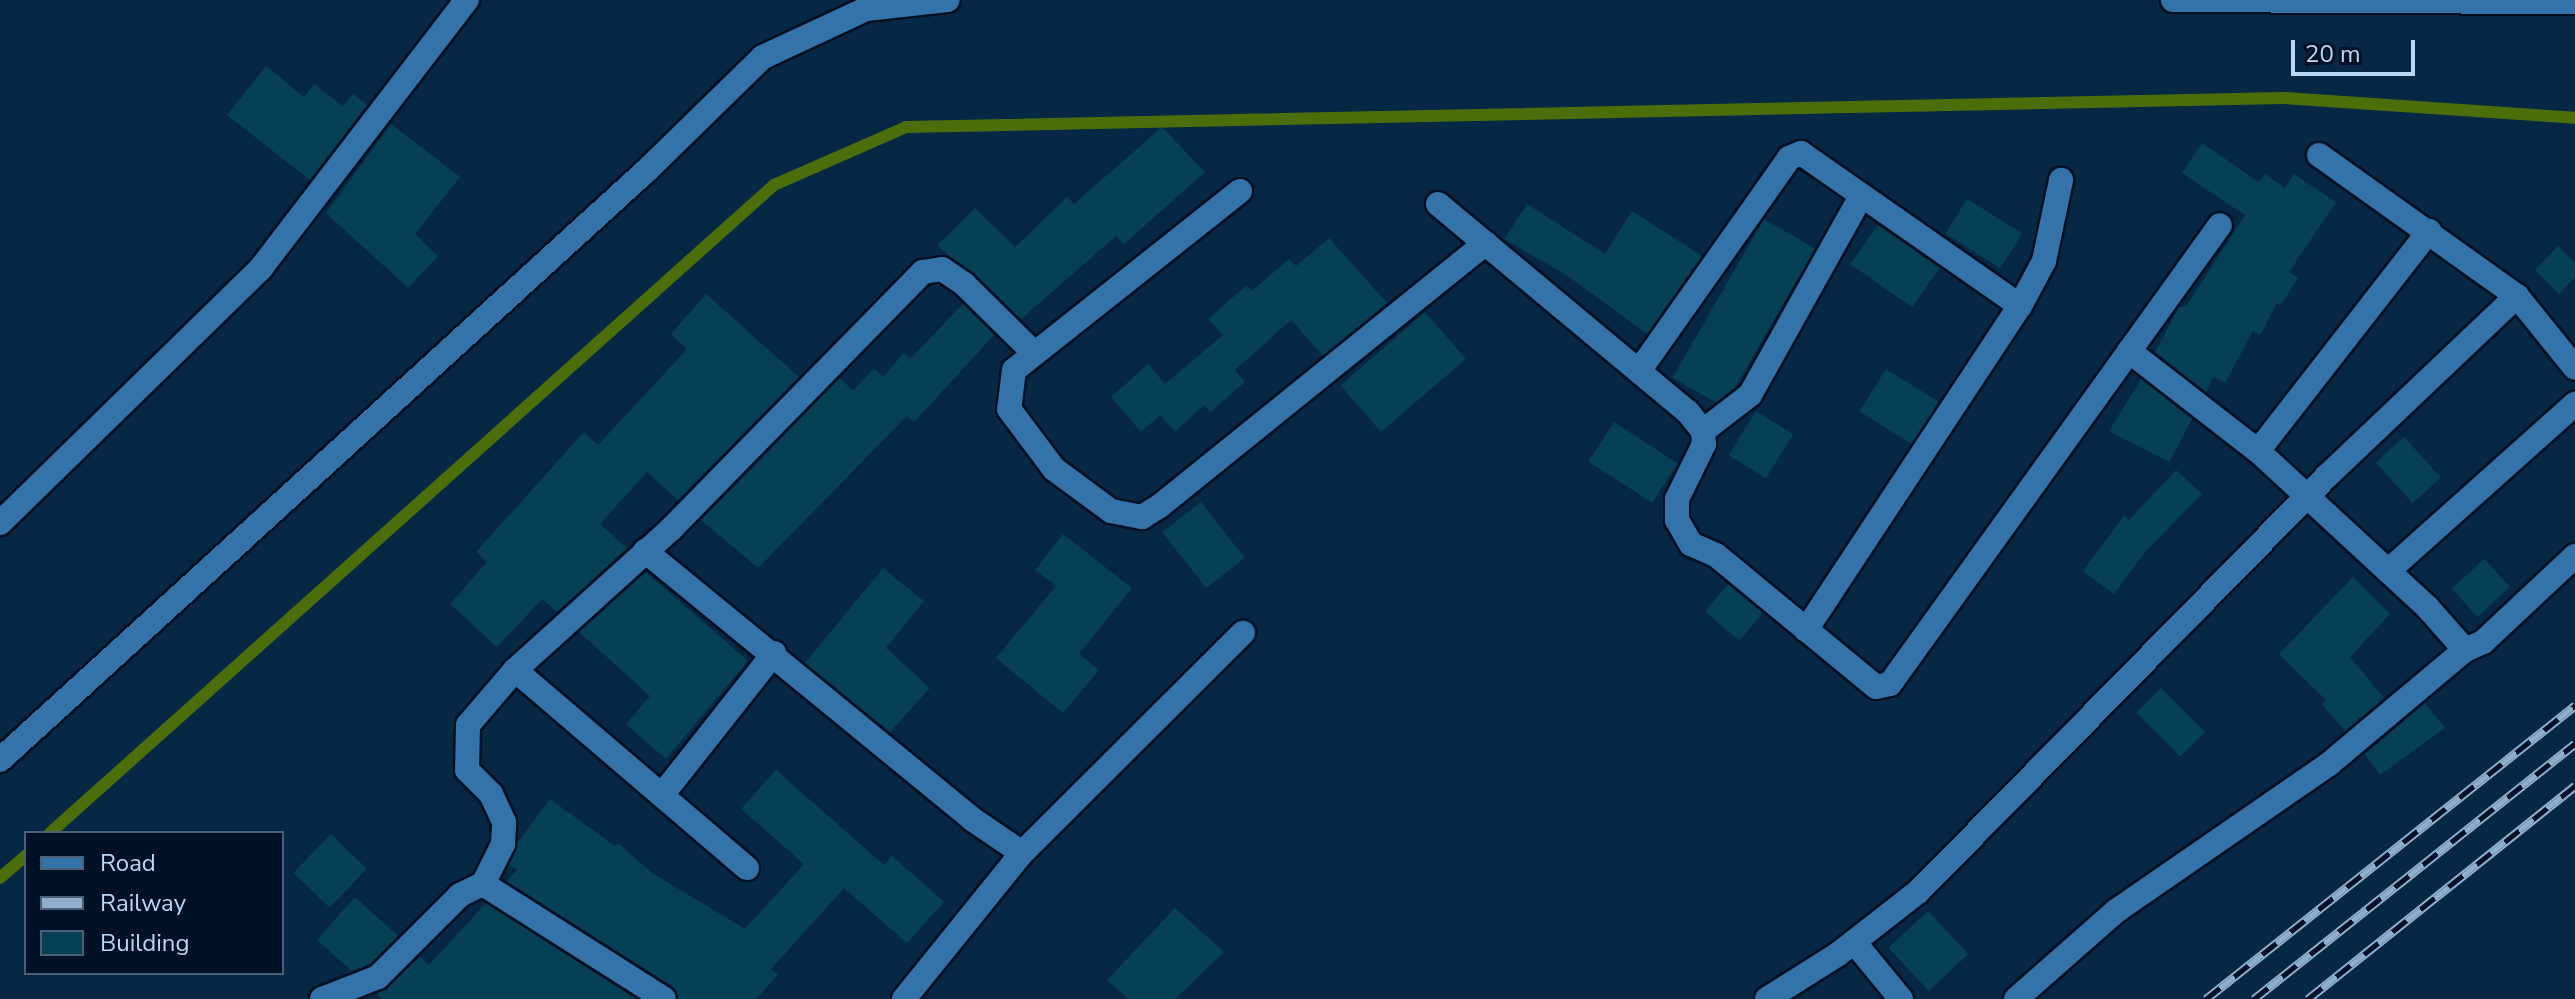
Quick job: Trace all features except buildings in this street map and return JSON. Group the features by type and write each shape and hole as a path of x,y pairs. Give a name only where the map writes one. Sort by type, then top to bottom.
{"street":[{"path":"0,523 261,268 467,0"},
{"path":"0,760 646,171 763,57 866,9 926,0 948,0"},
{"path":"2173,0 2575,2"},
{"path":"1639,371 1789,158 1810,155 1860,198 2020,306"},
{"path":"2319,155 2517,296 2575,368"},
{"path":"1806,630 2020,306 2044,261 2061,180"},
{"path":"1240,191 1014,370 1009,409 1054,469 1111,511 1142,517 1486,243"},
{"path":"1703,431 1750,395 1860,198"},
{"path":"1438,204 1639,371 1703,431 1704,444 1677,499 1677,520 1691,544 1716,555 1862,679 1876,687 1890,684 2220,225"},
{"path":"2258,451 2429,231"},
{"path":"322,999 378,977 460,895 483,884 503,844 504,822 491,794 467,770 468,725 515,670 645,551 923,272 942,269 964,284 1034,353"},
{"path":"1767,999 1854,942 1919,891 2310,497 2517,296"},
{"path":"2129,351 2258,451 2310,497 2465,650"},
{"path":"2388,571 2575,404"},
{"path":"645,551 774,653 972,819 1022,853"},
{"path":"2016,999 2116,911 2329,764 2465,650 2483,642 2575,556"},
{"path":"904,999 1022,853 1243,633"},
{"path":"662,795 774,653"},
{"path":"515,670 747,868"},
{"path":"483,884 664,999"},
{"path":"1854,942 1901,999"}],"waterway":[{"path":"52,831 774,185 906,127 2284,98 2575,118"},
{"path":"0,878 24,857"}],"railway":[{"path":"2206,999 2575,705"},
{"path":"2254,999 2575,744"},
{"path":"2308,999 2575,786"}]}
